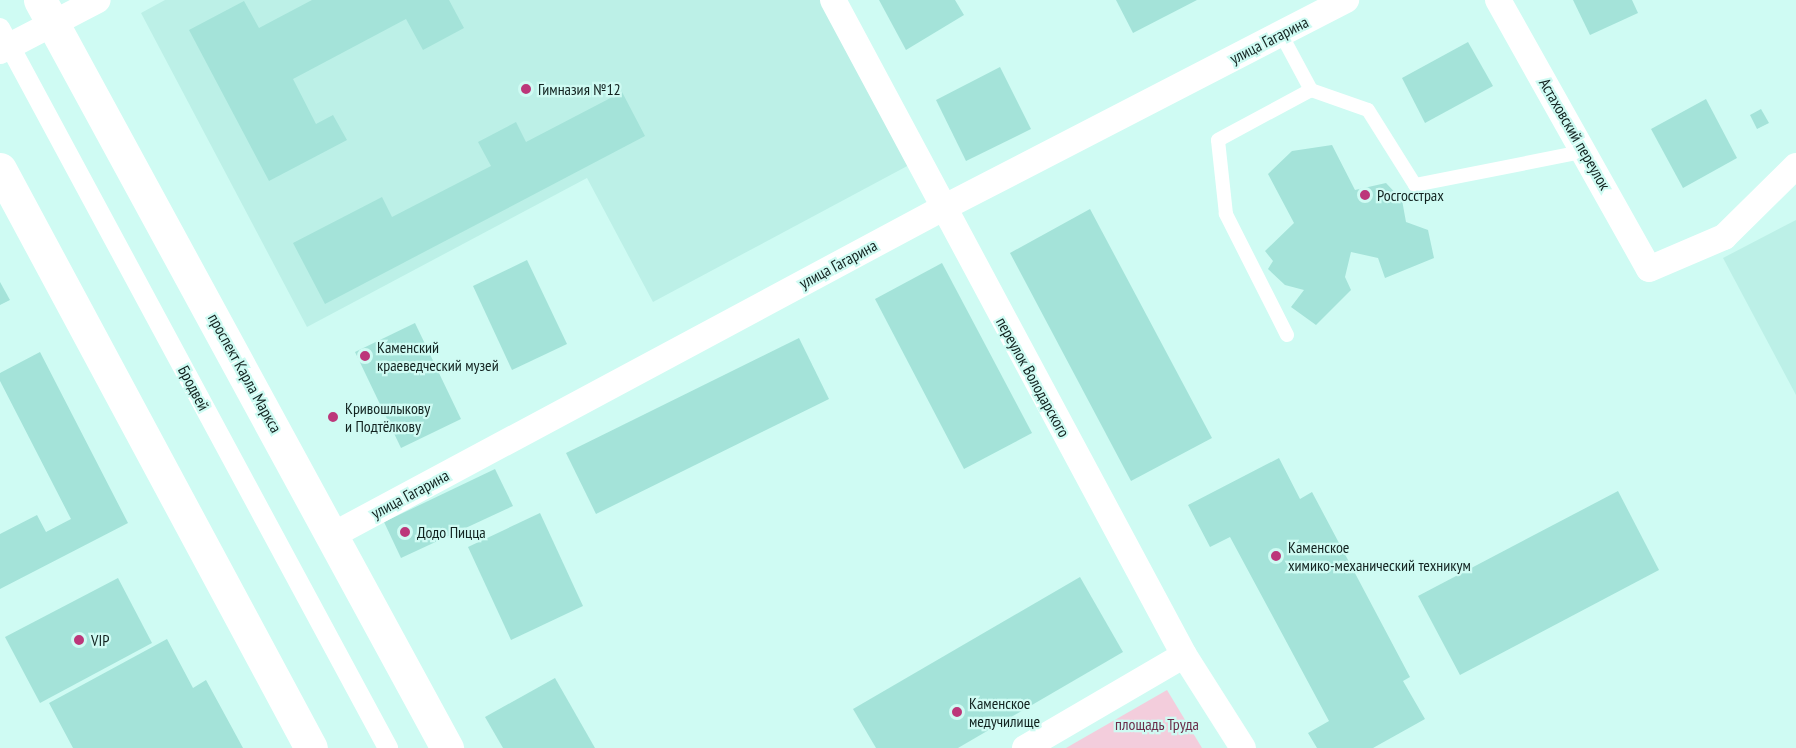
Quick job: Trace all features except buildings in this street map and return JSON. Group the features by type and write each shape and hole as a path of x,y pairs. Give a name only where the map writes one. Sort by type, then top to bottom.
{"street":[{"path":"3,41 47,11 98,0"},
{"name":"переулок Володарского","path":"833,0 941,209 1184,655 1243,748"},
{"name":"улица Гагарина","path":"333,535 941,209 1346,0"},
{"name":"Астаховский переулок","path":"1498,0 1586,151 1649,269 1724,237 1796,166"},
{"name":"проспект Карла Маркса","path":"47,11 447,748"},
{"name":"Бродвей","path":"3,41 388,748"},
{"path":"0,169 311,748"},
{"path":"1025,748 1184,655"}],"lane":[{"path":"1281,34 1311,90 1368,110 1415,185 1586,151"},
{"path":"1287,335 1226,214 1218,140 1311,90"}],"shaded area":[{"name":"Гимназия №12","path":"165,0 824,0 911,164 653,302 587,178 307,327 141,13"},
{"path":"1796,220 1796,395 1723,258"}],"green space":[{"name":"площадь Труда","path":"1167,690 1202,748 1066,748"}],"place":[{"name":"Гимназия №12","path":"526,89"},
{"name":"Росгосстрах","path":"1365,195"},
{"name":"Каменский краеведческий музей","path":"365,356"},
{"name":"Кривошлыкову и Подтёлкову","path":"333,417"},
{"name":"Додо Пицца","path":"405,532"},
{"name":"Каменское химико-механический техникум","path":"1276,556"},
{"name":"VIP","path":"79,640"},
{"name":"Каменское медучилище","path":"957,712"}]}
